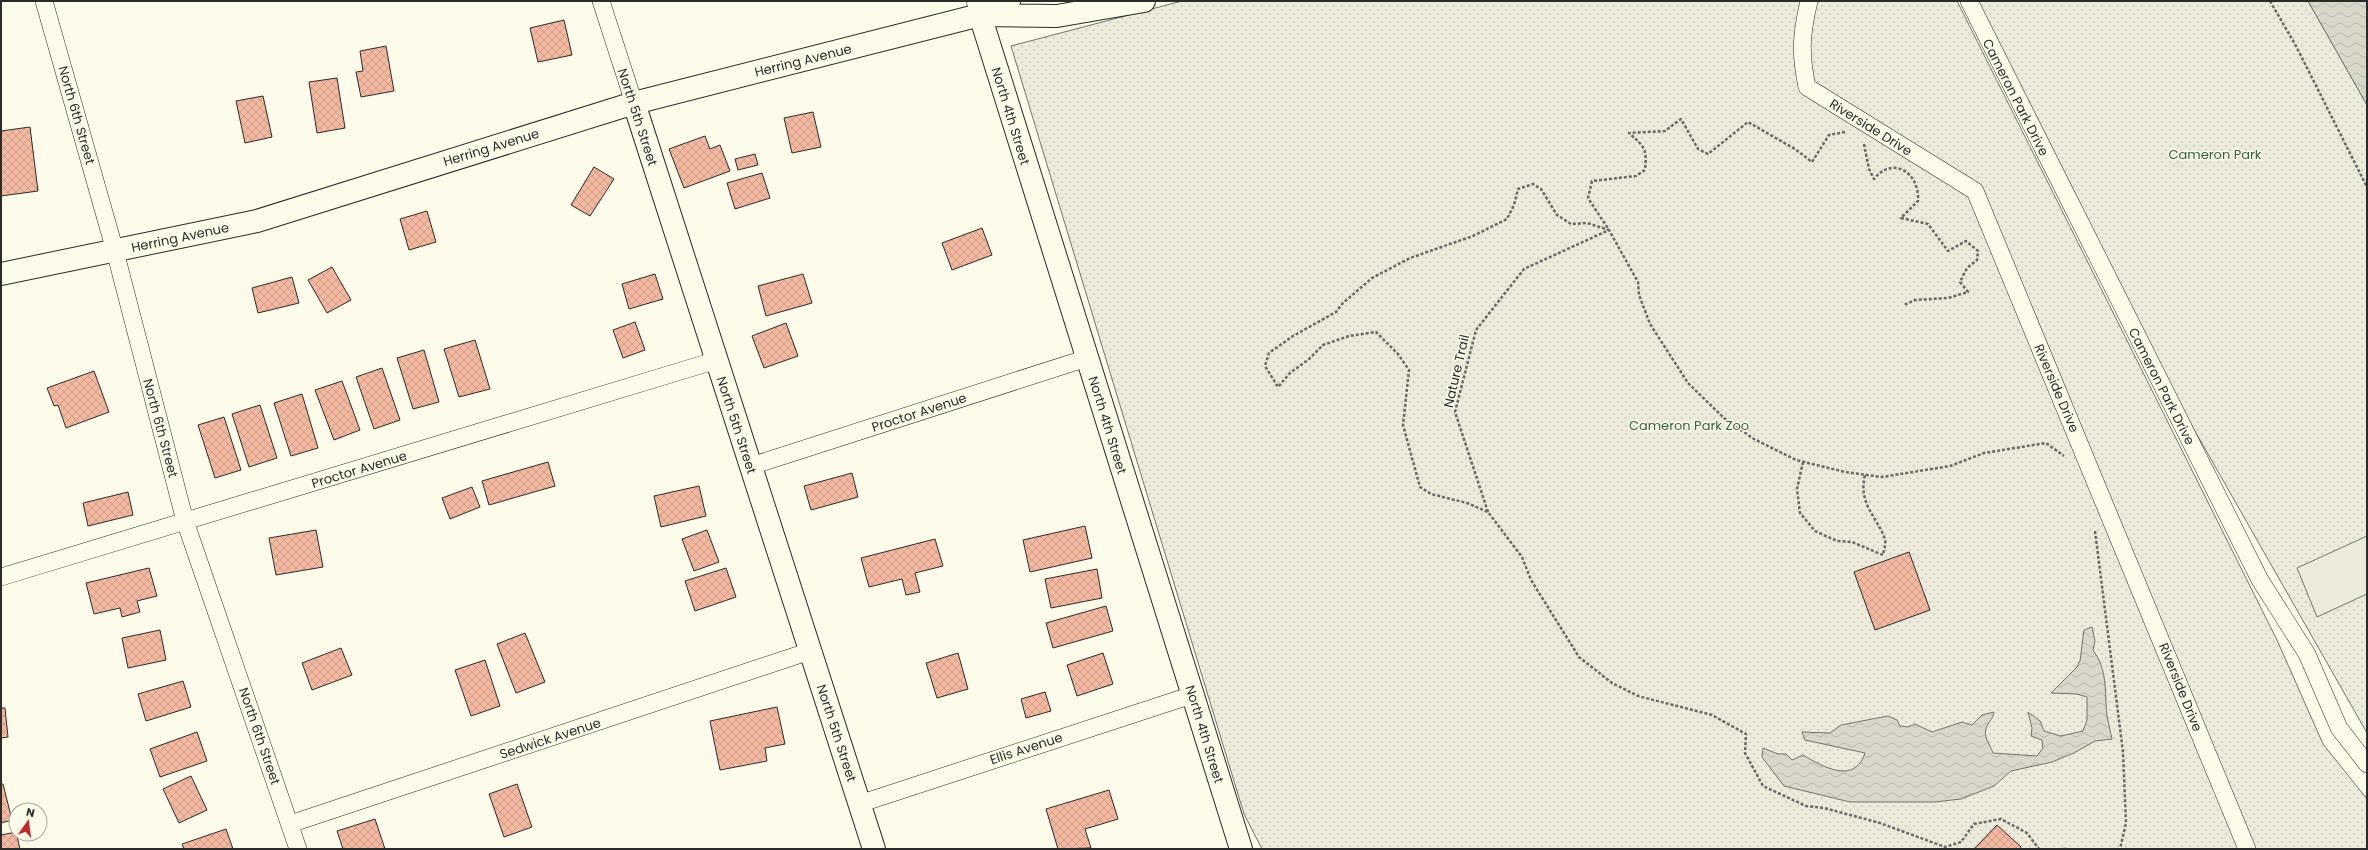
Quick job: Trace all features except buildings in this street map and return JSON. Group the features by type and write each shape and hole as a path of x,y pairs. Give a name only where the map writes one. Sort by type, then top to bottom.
{"main road":[{"name":"Herring Avenue","path":"1,274 257,221 634,103 978,8 1009,1"},
{"name":"Herring Avenue","path":"978,8 1057,16 1144,1"},
{"name":"North 4th Street","path":"978,8 1241,849"},
{"name":"North 5th Street","path":"634,103 874,849"}],"street":[{"name":"North 6th Street","path":"44,1 115,251 185,521 298,849"},
{"name":"North 5th Street","path":"600,1 634,103"},
{"name":"Riverside Drive","path":"1809,1 1804,22 1801,57 1807,87 1975,191 2247,849"},
{"name":"Cameron Park Drive","path":"1969,1 2260,580 2307,654 2340,728 2367,764"},
{"name":"Proctor Avenue","path":"751,466 1087,358"},
{"name":"Proctor Avenue","path":"1,577 717,360"},
{"name":"Sedwick Avenue","path":"290,824 810,651"},
{"name":"Ellis Avenue","path":"859,804 1192,695"}],"path":[{"path":"2270,1 2296,46 2367,187"},
{"path":"1848,133 1843,132 1829,135 1812,162 1795,149 1748,122 1708,154 1698,149 1681,119 1665,131 1629,133 1644,146 1647,157 1645,170 1636,176 1592,181 1588,198 1609,230 1638,282 1639,295 1650,324 1688,383 1724,418 1748,434 1804,462 1865,475 1882,477 1950,466 1984,453 2046,444 2065,456"},
{"path":"1859,140 1864,145 1869,169 1874,179 1879,174 1894,167 1904,169 1915,180 1919,190 1918,200 1900,218 1928,224 1948,252 1966,241 1978,251 1976,260 1967,268 1960,282 1968,292 1948,298 1915,300 1904,305"},
{"path":"1609,230 1587,223 1571,224 1557,215 1541,189 1533,184 1518,189 1514,205 1507,219 1473,236 1410,258 1372,278 1342,303 1336,312 1293,336 1269,353 1265,366 1278,387 1290,372 1309,359 1323,345 1349,336 1376,332 1398,354 1409,370 1403,425 1420,487 1431,494 1467,503 1488,512 1522,557 1531,580 1579,657 1612,683 1638,696 1712,715 1746,734 1745,753 1763,786 1806,806 1824,808 1880,822 1945,848 1961,842 1974,824 2001,819 2027,833 2039,849"},
{"name":"Nature Trail","path":"1488,512 1455,412 1476,330 1524,269 1609,230"},
{"path":"1804,462 1797,489 1800,512 1815,531 1837,542 1852,542 1883,555 1886,541 1866,505 1862,486 1865,475"},
{"path":"2094,524 2123,752 2126,824 2120,849"}],"green space":[{"name":"Cameron Park Zoo","path":"1182,1 1957,1 2277,640 2323,744 2367,799 2367,849 1262,849 1244,814 1011,46"},
{"name":"Cameron Park","path":"1969,1 2308,1 2367,105 2367,733 2106,275"}],"shaded area":[{"path":"2367,536 2367,594 2317,617 2297,568"}],"water":[{"path":"2308,1 2367,1 2367,105"},
{"path":"2092,627 2095,641 2093,650 2100,662 2104,674 2107,715 2112,739 2095,741 2074,753 2052,762 2011,771 1994,786 1961,799 1935,802 1850,802 1784,786 1762,757 1763,748 1778,754 1786,754 1792,760 1803,755 1829,768 1846,771 1854,768 1860,763 1865,753 1805,740 1802,732 1830,733 1841,725 1888,716 1897,720 1900,726 1908,727 1915,724 1932,732 1962,722 1972,725 1982,715 1994,712 1985,733 1993,753 2037,756 2043,748 2042,740 2031,736 2032,728 2028,712 2040,721 2044,731 2061,736 2083,731 2087,720 2087,697 2077,694 2051,693 2076,668 2080,661 2084,630"}]}
